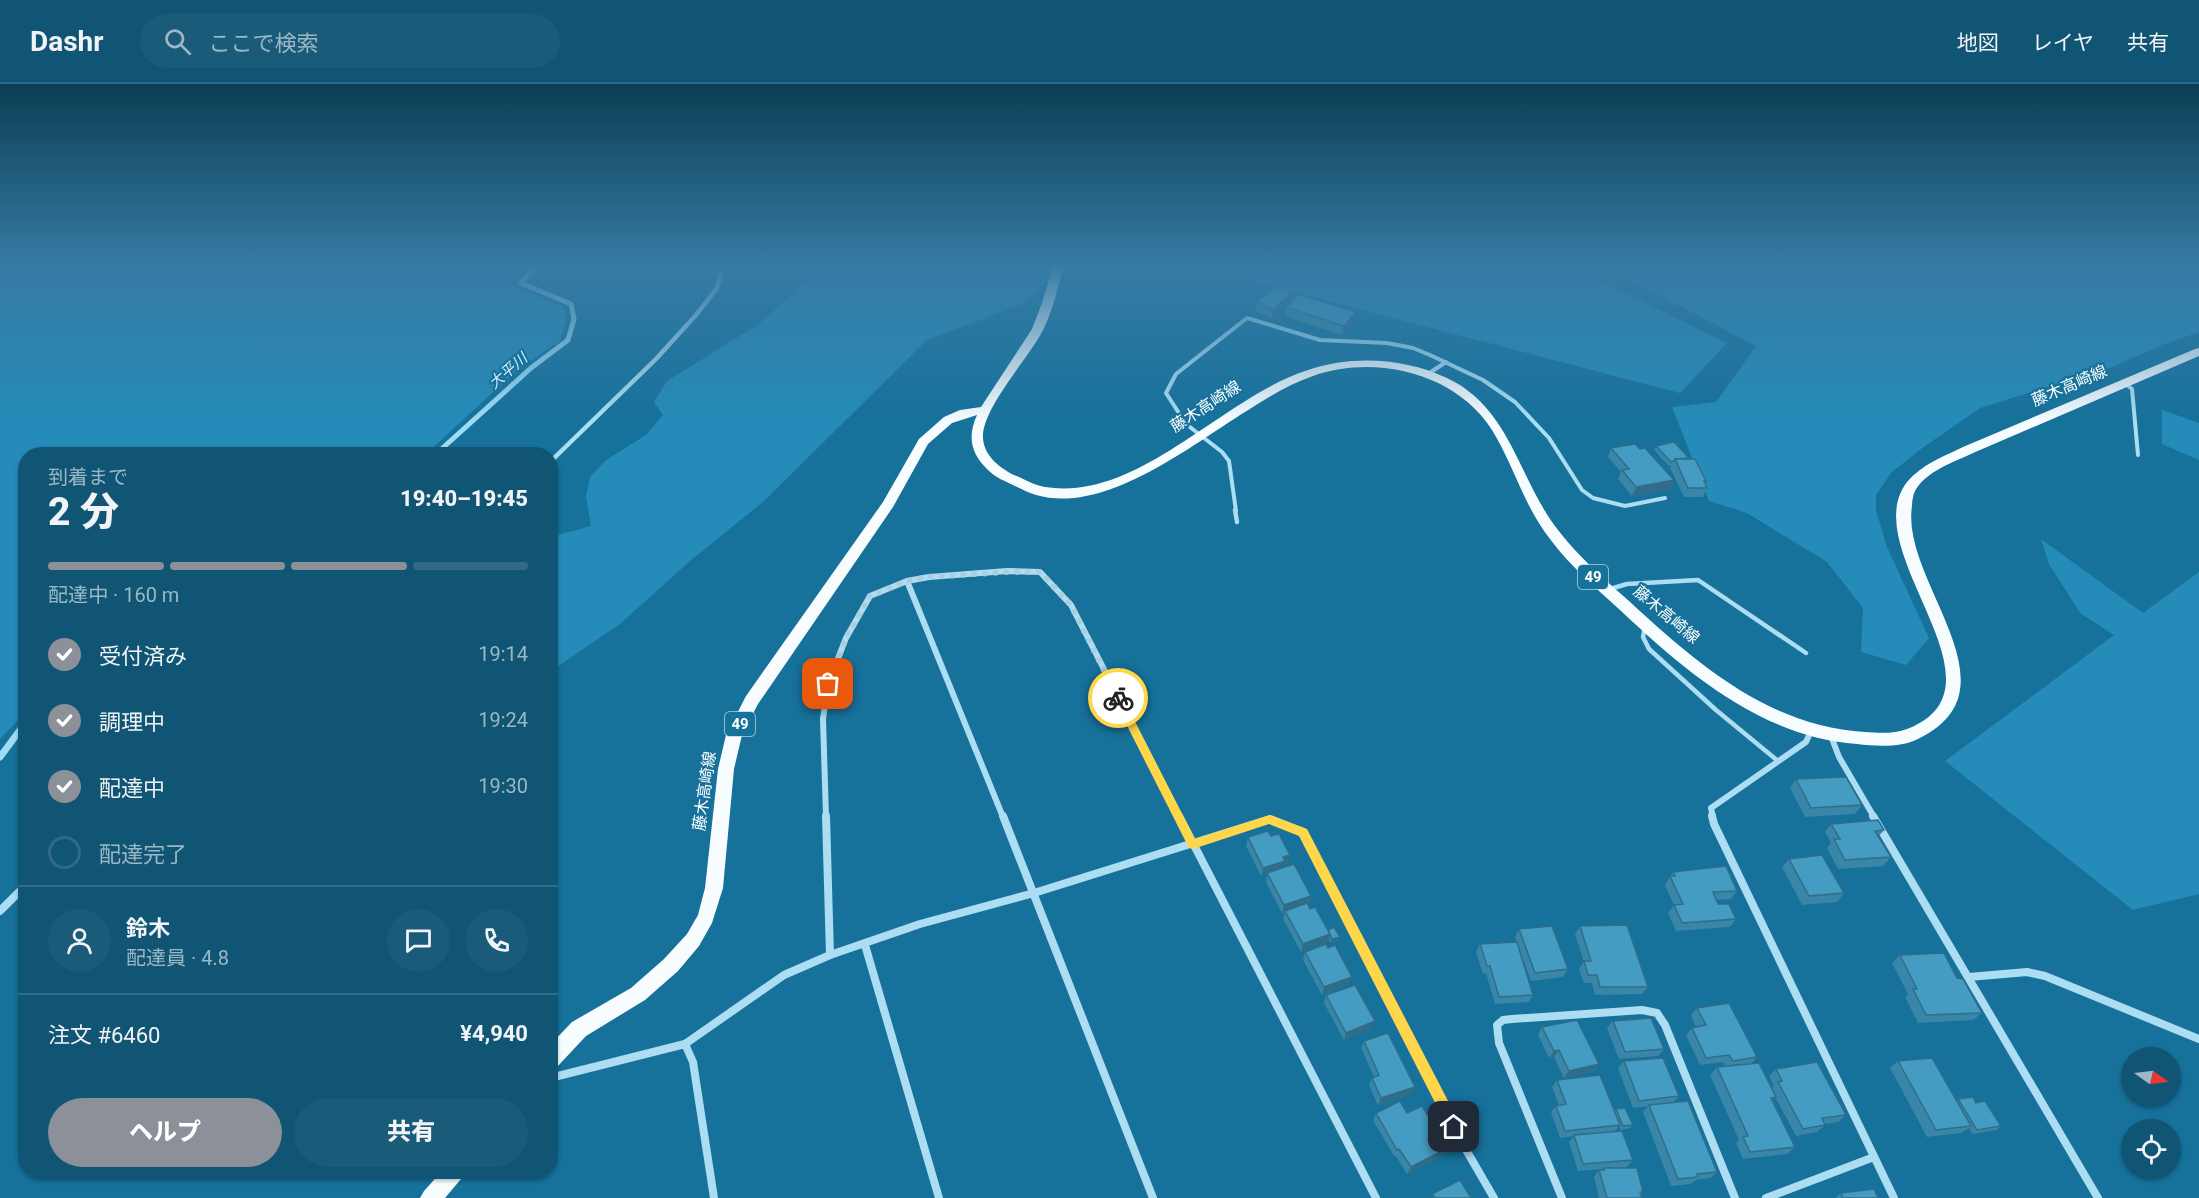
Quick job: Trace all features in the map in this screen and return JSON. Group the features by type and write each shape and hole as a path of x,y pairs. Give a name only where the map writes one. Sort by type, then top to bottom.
{"main road":[{"name":"藤木高崎線","path":"1044,318 986,410 977,434 980,452 1003,476 1021,484 1058,493 1101,488 1137,475 1268,391 1306,374 1356,364 1398,367 1427,374 1463,392 1477,402 1495,422 1546,523 1577,563 1645,626 1709,677 1751,704 1811,731 1860,740 1889,739 1910,735 1929,727 1943,715 1950,703 1953,681 1952,656 1911,556 1903,528 1904,503 1915,482 1939,465 1968,450 2199,352"},
{"name":"藤木高崎線","path":"558,1051 579,1029 638,994 671,965 693,940 706,917 714,888 726,769 734,735 752,700 888,504 922,442 943,422 967,410 986,410"},
{"path":"431,1198 448,1179"}],"street":[{"path":"558,454 656,359 693,318"},
{"path":"830,955 823,719 828,684 846,638 870,596 907,581 928,577 1040,572 1071,605 1376,1198"},
{"path":"907,581 1034,893 1153,1198"},
{"path":"1811,731 1806,742 1711,808 1714,824 1894,1198"},
{"path":"1831,736 1839,757 2098,1198"},
{"path":"558,1076 685,1044 784,975 830,955 920,924 1034,893 1270,819 1303,832 1465,1148 1494,1198"},
{"path":"0,911 18,893"},
{"path":"864,945 939,1198"},
{"path":"1969,977 2027,972 2045,976 2199,1039"},
{"path":"1562,1198 1499,1043 1497,1025 1503,1020 1512,1019 1642,1010 1657,1013 1665,1025 1735,1198"},
{"path":"685,1044 693,1062 714,1198"},
{"path":"1766,1198 1874,1157"}],"lane":[{"path":"1238,522 1229,461 1222,452 1186,423 1166,393 1172,378 1247,318 1320,340 1387,343 1413,348 1446,362 1493,386 1527,413 1549,438 1582,490 1593,498 1609,504 1625,506 1665,498"},
{"path":"1427,374 1446,362"},
{"path":"2126,384 2132,389 2138,455"},
{"path":"1608,590 1627,584 1698,580 1806,653"},
{"path":"1645,626 1642,637 1649,650 1778,761"}],"shaded area":[{"path":"0,318 566,318 560,341 517,370 434,447 18,447 18,720 0,739"},
{"path":"765,318 985,318 927,340 763,502 690,561 620,624 558,666 558,535 591,526 586,496 590,477 606,460 646,435 663,415 654,402 667,381"},
{"path":"1392,318 1676,318 1727,343 1680,393"},
{"path":"1703,318 2199,318 2199,332 2112,367 1980,408 1891,473 1876,495 1876,510 1887,547 1929,638 1906,665 1861,652 1863,608 1827,562 1747,513 1709,501 1672,407 1716,402 1756,346"},
{"path":"2162,410 2199,423 2199,460 2162,444"},
{"path":"2041,539 2143,613 2199,572 2199,894 2133,910 1945,761 2114,635 2080,613 2049,564"}],"building":[{"path":"1320,318 1351,318 1344,326"},
{"path":"1674,442 1689,458 1675,459 1671,462 1656,446"},
{"path":"1635,444 1640,449 1645,448 1674,480 1636,487 1622,470 1629,469 1611,448"},
{"path":"1675,459 1695,459 1707,488 1688,488"},
{"path":"1846,777 1862,805 1811,808 1796,779"},
{"path":"1878,820 1884,830 1875,831 1891,857 1845,860 1834,839 1840,839 1831,824"},
{"path":"1268,831 1271,836 1279,834 1290,855 1283,857 1285,861 1263,868 1248,837"},
{"path":"1822,855 1844,893 1809,896 1789,859"},
{"path":"1294,864 1311,896 1284,905 1267,873"},
{"path":"1726,866 1737,891 1713,892 1718,904 1729,904 1736,919 1682,923 1674,905 1683,904 1670,876 1675,876 1673,872"},
{"path":"1307,903 1310,909 1315,907 1330,934 1303,944 1285,911"},
{"path":"1627,925 1648,987 1600,987 1597,975 1588,975 1584,961 1591,961 1580,926"},
{"path":"1552,926 1568,969 1535,973 1519,929"},
{"path":"1334,927 1340,937 1332,939 1328,930"},
{"path":"1517,942 1533,995 1499,997 1490,966 1487,966 1480,944"},
{"path":"1326,944 1328,948 1335,945 1352,977 1324,987 1305,952"},
{"path":"1944,953 1957,978 1963,979 1982,1013 1926,1015 1913,989 1917,989 1900,955"},
{"path":"1355,985 1375,1021 1346,1033 1326,995"},
{"path":"1729,1003 1757,1057 1733,1061 1729,1055 1706,1058 1692,1028 1706,1025 1697,1008"},
{"path":"1651,1018 1664,1049 1625,1052 1613,1021"},
{"path":"1577,1020 1599,1064 1569,1071 1559,1050 1554,1051 1542,1027"},
{"path":"1388,1033 1415,1087 1381,1098 1372,1078 1379,1075 1364,1041"},
{"path":"1663,1058 1679,1096 1639,1101 1624,1061"},
{"path":"1932,1058 1971,1126 1936,1130 1898,1061"},
{"path":"1817,1062 1846,1115 1822,1118 1825,1125 1803,1129 1778,1082 1782,1081 1776,1069"},
{"path":"1759,1063 1776,1097 1771,1098 1795,1147 1750,1152 1743,1137 1748,1136 1717,1067"},
{"path":"1600,1075 1620,1125 1565,1131 1556,1106 1566,1104 1557,1080"},
{"path":"1973,1097 1976,1103 1985,1101 2001,1126 1977,1130 1958,1099"},
{"path":"1400,1101 1407,1113 1422,1106 1448,1148 1411,1167 1399,1149 1397,1150 1376,1113"},
{"path":"1688,1101 1717,1172 1678,1179 1649,1105"},
{"path":"1625,1108 1633,1125 1623,1126 1616,1109"},
{"path":"1622,1131 1633,1160 1583,1164 1574,1135"},
{"path":"1603,1168 1637,1168 1643,1192 1640,1192 1642,1198 1607,1198 1599,1170 1604,1170"},
{"path":"1460,1180 1471,1198 1435,1198 1432,1194"},
{"path":"1874,1189 1878,1198 1843,1198 1841,1193"}],"waterway":[{"name":"大平川","path":"444,447 531,368 568,340 574,318"},
{"name":"大平川","path":"0,757 18,733"}],"way so far":[{"path":"828,684 846,638 870,596 907,581 928,577 1040,572 1071,605 1118,698"}],"route":[{"path":"1118,698 1193,845 1270,819 1303,832 1454,1127"}]}
